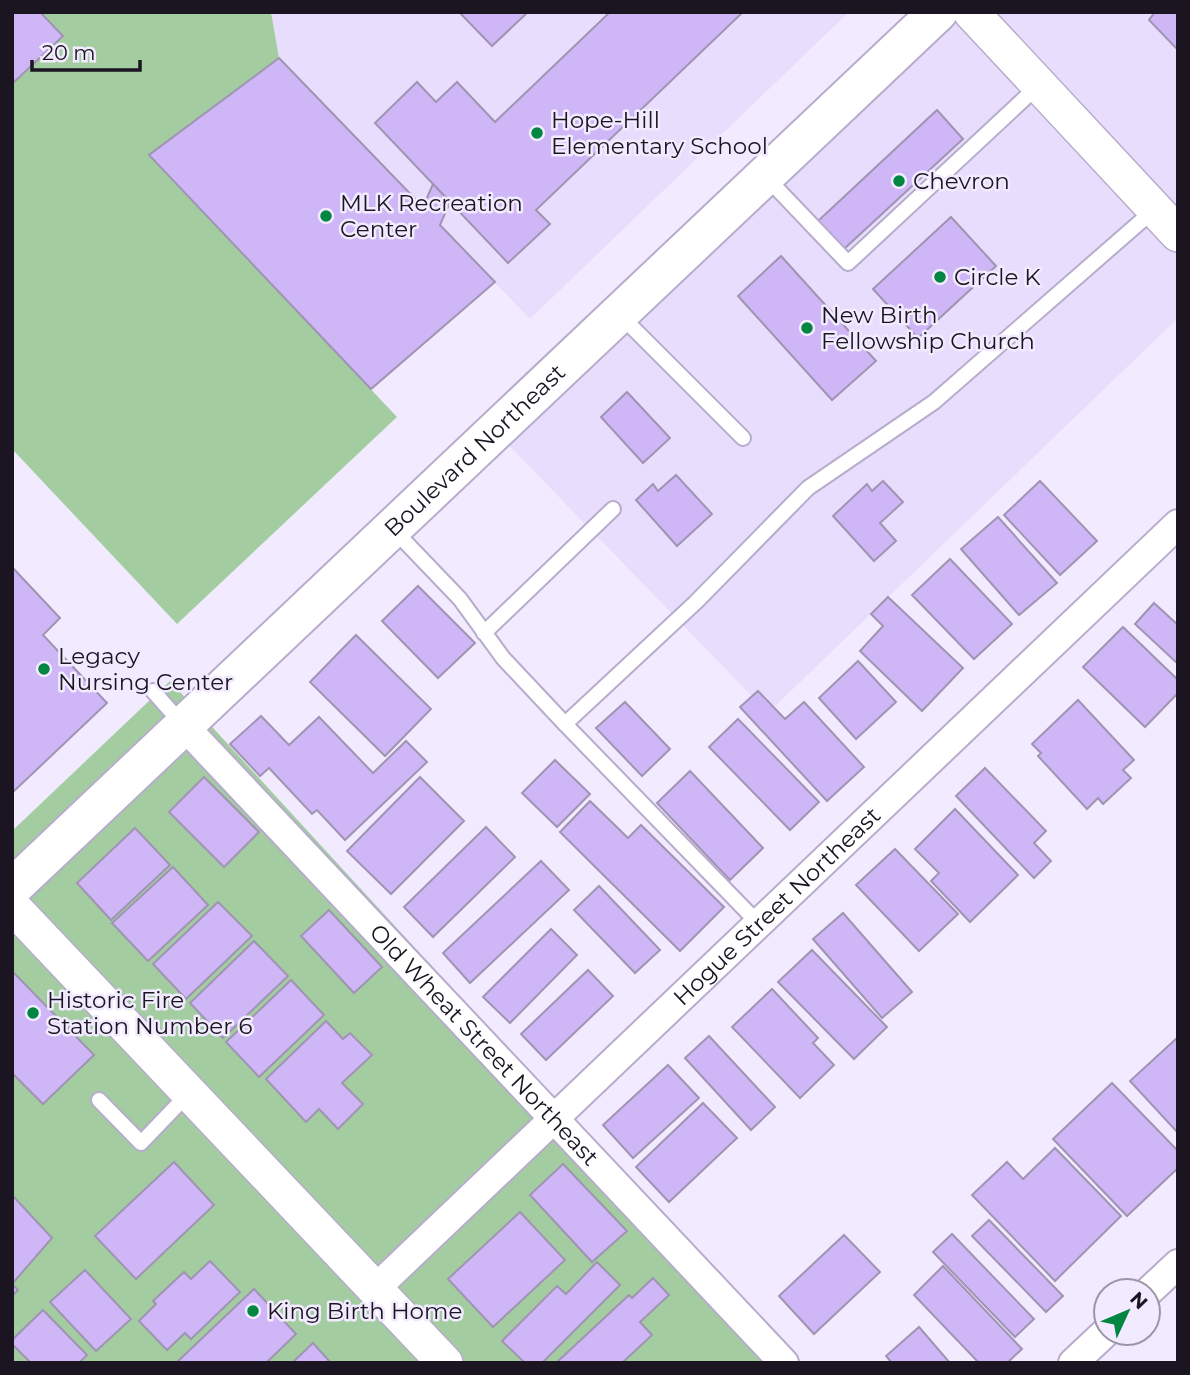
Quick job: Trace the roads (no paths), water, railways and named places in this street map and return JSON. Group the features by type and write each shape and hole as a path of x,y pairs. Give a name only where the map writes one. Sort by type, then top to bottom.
{"main road":[{"name":"Boulevard Northeast","path":"12,888 938,12"}],"street":[{"path":"971,12 1166,222"},
{"name":"Hogue Street Northeast","path":"375,1289 1178,524"},
{"name":"Old Wheat Street Northeast","path":"184,726 784,1363"},
{"path":"12,906 444,1363"},
{"path":"1162,1279 1178,1264"},
{"path":"1073,1363 1092,1345"}],"lane":[{"path":"765,176 848,263 1039,85"},
{"path":"565,724 696,602 808,488 934,402 1166,222"},
{"path":"619,314 743,438"},
{"path":"484,633 613,509"},
{"path":"393,528 460,599 503,658 758,923"},
{"path":"153,691 184,726"},
{"path":"99,1100 141,1143 189,1093"}],"place":[{"name":"Hope-Hill Elementary School","path":"537,133"},
{"name":"Chevron","path":"899,181"},
{"name":"MLK Recreation Center","path":"326,216"},
{"name":"Circle K","path":"940,277"},
{"name":"New Birth Fellowship Church","path":"807,328"},
{"name":"Legacy Nursing Center","path":"44,669"},
{"name":"Historic Fire Station Number 6","path":"33,1013"},
{"name":"King Birth Home","path":"253,1311"}]}
